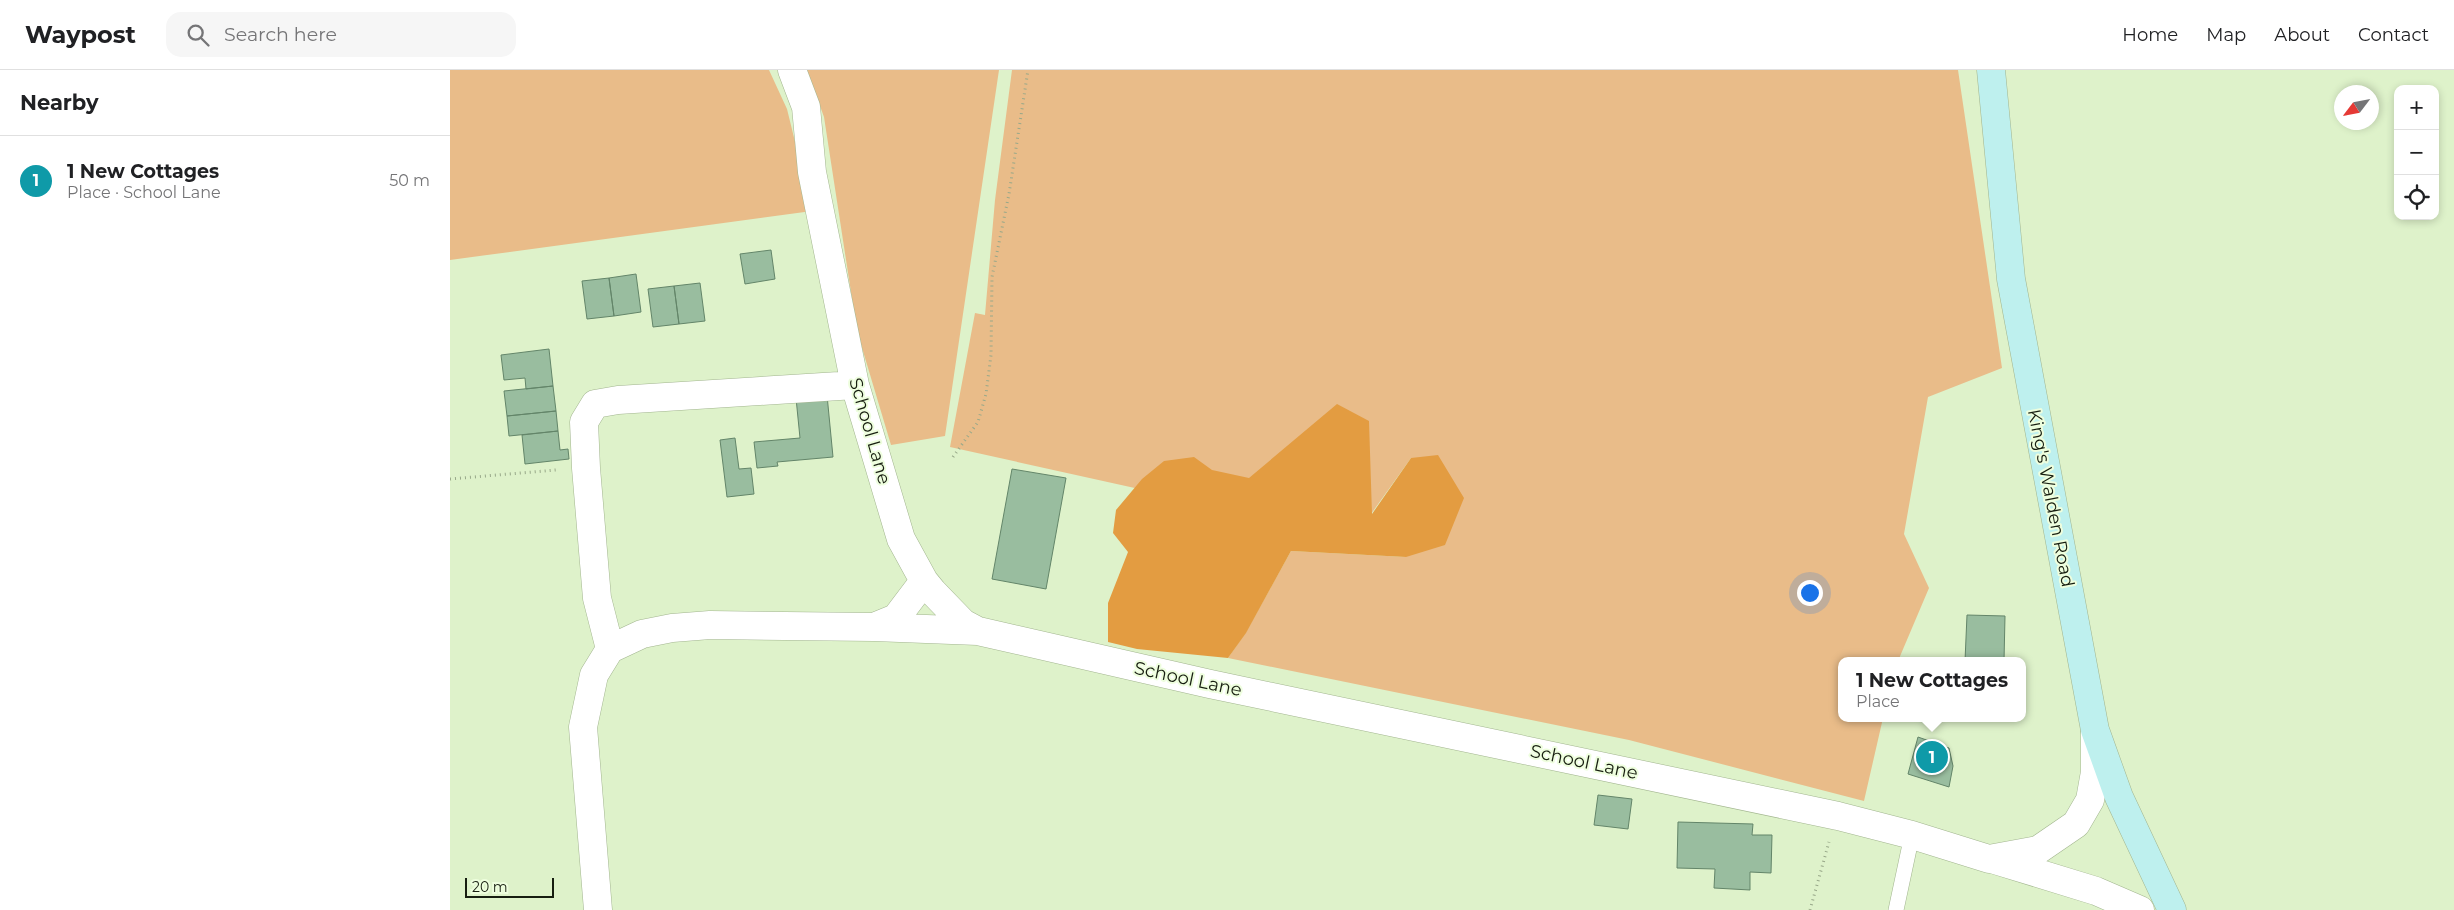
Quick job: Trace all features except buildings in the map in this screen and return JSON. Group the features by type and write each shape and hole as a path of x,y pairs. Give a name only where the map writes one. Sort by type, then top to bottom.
{"street":[{"name":"School Lane","path":"792,70 806,107 812,172 855,385 901,539 924,581 952,612 978,631 1191,680 1838,816 1912,834 2096,891 2140,910"},
{"name":"King's Walden Road","path":"1991,70 2011,279 2095,730 2120,797 2172,910"},
{"path":"610,649 597,598 586,468 584,422 595,404 618,400 855,385"},
{"path":"874,627 896,618 924,581"},
{"path":"598,910 583,727 594,675 610,649 642,634 672,628 710,625 874,627 978,631"},
{"name":"School Lane","path":"1989,859 2038,850 2076,824 2090,800 2095,772 2095,730"}],"lane":[{"path":"1896,910 1912,834"}],"path":[{"path":"953,457 978,422 986,394 991,356 992,277 1009,194 1028,70"},
{"path":"450,479 586,468"},
{"path":"1810,910 1838,816"}],"shaded area":[{"path":"450,70 769,70 787,109 812,211 450,260"},
{"path":"807,70 999,70 945,436 891,445 857,331 824,117"},
{"path":"1012,70 1958,70 2002,368 1928,397 1904,534 1929,588 1900,657 1838,657 1838,722 1882,722 1864,801 1629,740 1228,658 1246,632 1291,551 1406,557 1411,458 1371,514 1347,535 950,447 975,313 985,315 995,200"},
{"path":"1337,404 1369,421 1372,514 1411,458 1438,455 1464,498 1445,545 1406,557 1291,551 1246,633 1228,658 1137,649 1108,642 1108,603 1128,552 1113,533 1116,510 1142,479 1164,461 1194,457 1212,470 1249,478"}],"place":[{"name":"1 New Cottages","path":"1932,757"}]}
